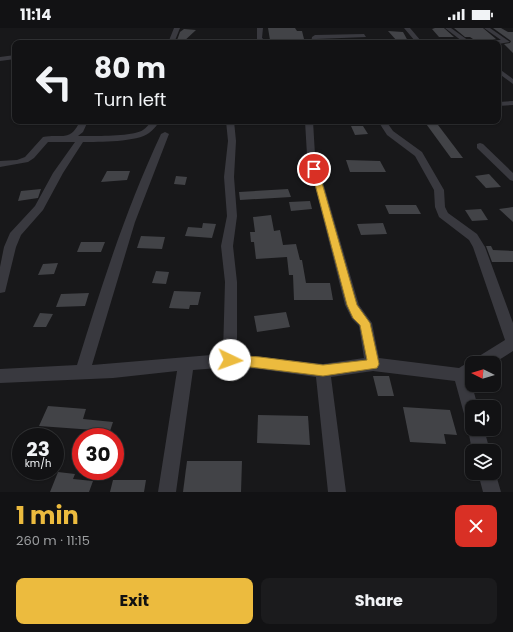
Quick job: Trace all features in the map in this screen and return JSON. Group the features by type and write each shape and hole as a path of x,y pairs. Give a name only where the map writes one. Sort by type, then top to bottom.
{"street":[{"path":"172,40 177,28"},
{"path":"260,28 259,39 261,40"},
{"path":"359,28 366,40"},
{"path":"407,28 417,40"},
{"path":"448,28 464,40"},
{"path":"487,28 508,42 501,42"},
{"path":"314,38 364,36"},
{"path":"0,59 12,57"},
{"path":"501,72 513,82"},
{"path":"501,104 513,103"},
{"path":"0,288 10,247 16,233 39,208 62,168 83,124"},
{"path":"0,164 30,157 37,146 46,139 75,139 139,135 146,132 153,124"},
{"path":"230,124 232,141 229,177 232,216 227,246 231,282 230,360"},
{"path":"310,124 312,135 310,155 352,305 357,315 365,323 373,364"},
{"path":"384,124 390,133 419,154 439,190 440,207 443,215 473,237 479,246 513,343 492,356"},
{"path":"82,373 125,232 165,134"},
{"path":"480,146 513,178"},
{"path":"0,376 113,372 186,363 230,360 260,362 323,371 373,364 465,371"},
{"path":"167,492 186,363"},
{"path":"323,371 337,492"},
{"path":"489,480 492,492"}],"building":[{"path":"268,28 295,28 297,31 302,31 304,40 292,40 270,40"},
{"path":"444,28 454,37 439,37 432,29"},
{"path":"454,28 483,28 496,39 473,39 470,37 465,37"},
{"path":"493,28 501,28 508,32 513,32 513,53 504,44 510,43 511,41"},
{"path":"184,29 196,30 185,40 177,40 180,32"},
{"path":"388,31 403,32 407,40 396,40"},
{"path":"426,124 437,124 463,158 451,158"},
{"path":"351,126 363,126 368,134 355,135"},
{"path":"346,160 380,161 386,172 350,172"},
{"path":"107,171 130,171 127,180 101,182"},
{"path":"489,174 501,187 486,188 475,176"},
{"path":"176,176 187,177 185,185 174,184"},
{"path":"41,189 38,198 18,201 21,191"},
{"path":"288,189 291,197 240,200 239,192"},
{"path":"310,201 312,209 291,211 289,202"},
{"path":"385,205 416,205 421,214 389,214"},
{"path":"513,207 513,222 499,209"},
{"path":"481,209 488,220 472,221 465,210"},
{"path":"271,215 274,231 280,230 283,245 296,244 300,260 302,260 306,283 330,283 333,300 294,300 293,275 289,275 287,257 256,259 254,242 251,242 250,232 255,232 253,217"},
{"path":"203,223 216,224 212,238 185,236 188,227 202,228"},
{"path":"383,223 387,234 361,235 357,224"},
{"path":"141,236 165,237 162,249 137,248"},
{"path":"81,242 105,242 101,252 77,252"},
{"path":"486,246 491,246 493,250 513,251 513,262 492,262"},
{"path":"58,263 54,274 38,275 43,264"},
{"path":"156,271 169,272 166,284 152,283"},
{"path":"174,291 201,292 198,305 190,305 189,309 169,308"},
{"path":"89,293 85,306 56,307 61,294"},
{"path":"286,312 290,327 257,332 254,316"},
{"path":"40,313 53,314 46,327 33,327"},
{"path":"373,376 389,376 394,396 378,396"},
{"path":"48,406 86,409 83,419 113,422 111,428 72,428 39,426"},
{"path":"403,407 450,410 457,435 444,434 446,444 410,442"},
{"path":"258,415 308,416 310,445 257,443"},
{"path":"187,461 242,461 241,492 183,492"},
{"path":"64,473 72,474 72,480 93,481 89,492 50,492 55,480 64,480"},
{"path":"113,480 146,480 144,492 110,492"}],"route":[{"path":"230,360 260,362 323,371 373,364 365,323 357,315 352,305 314,169"}]}
